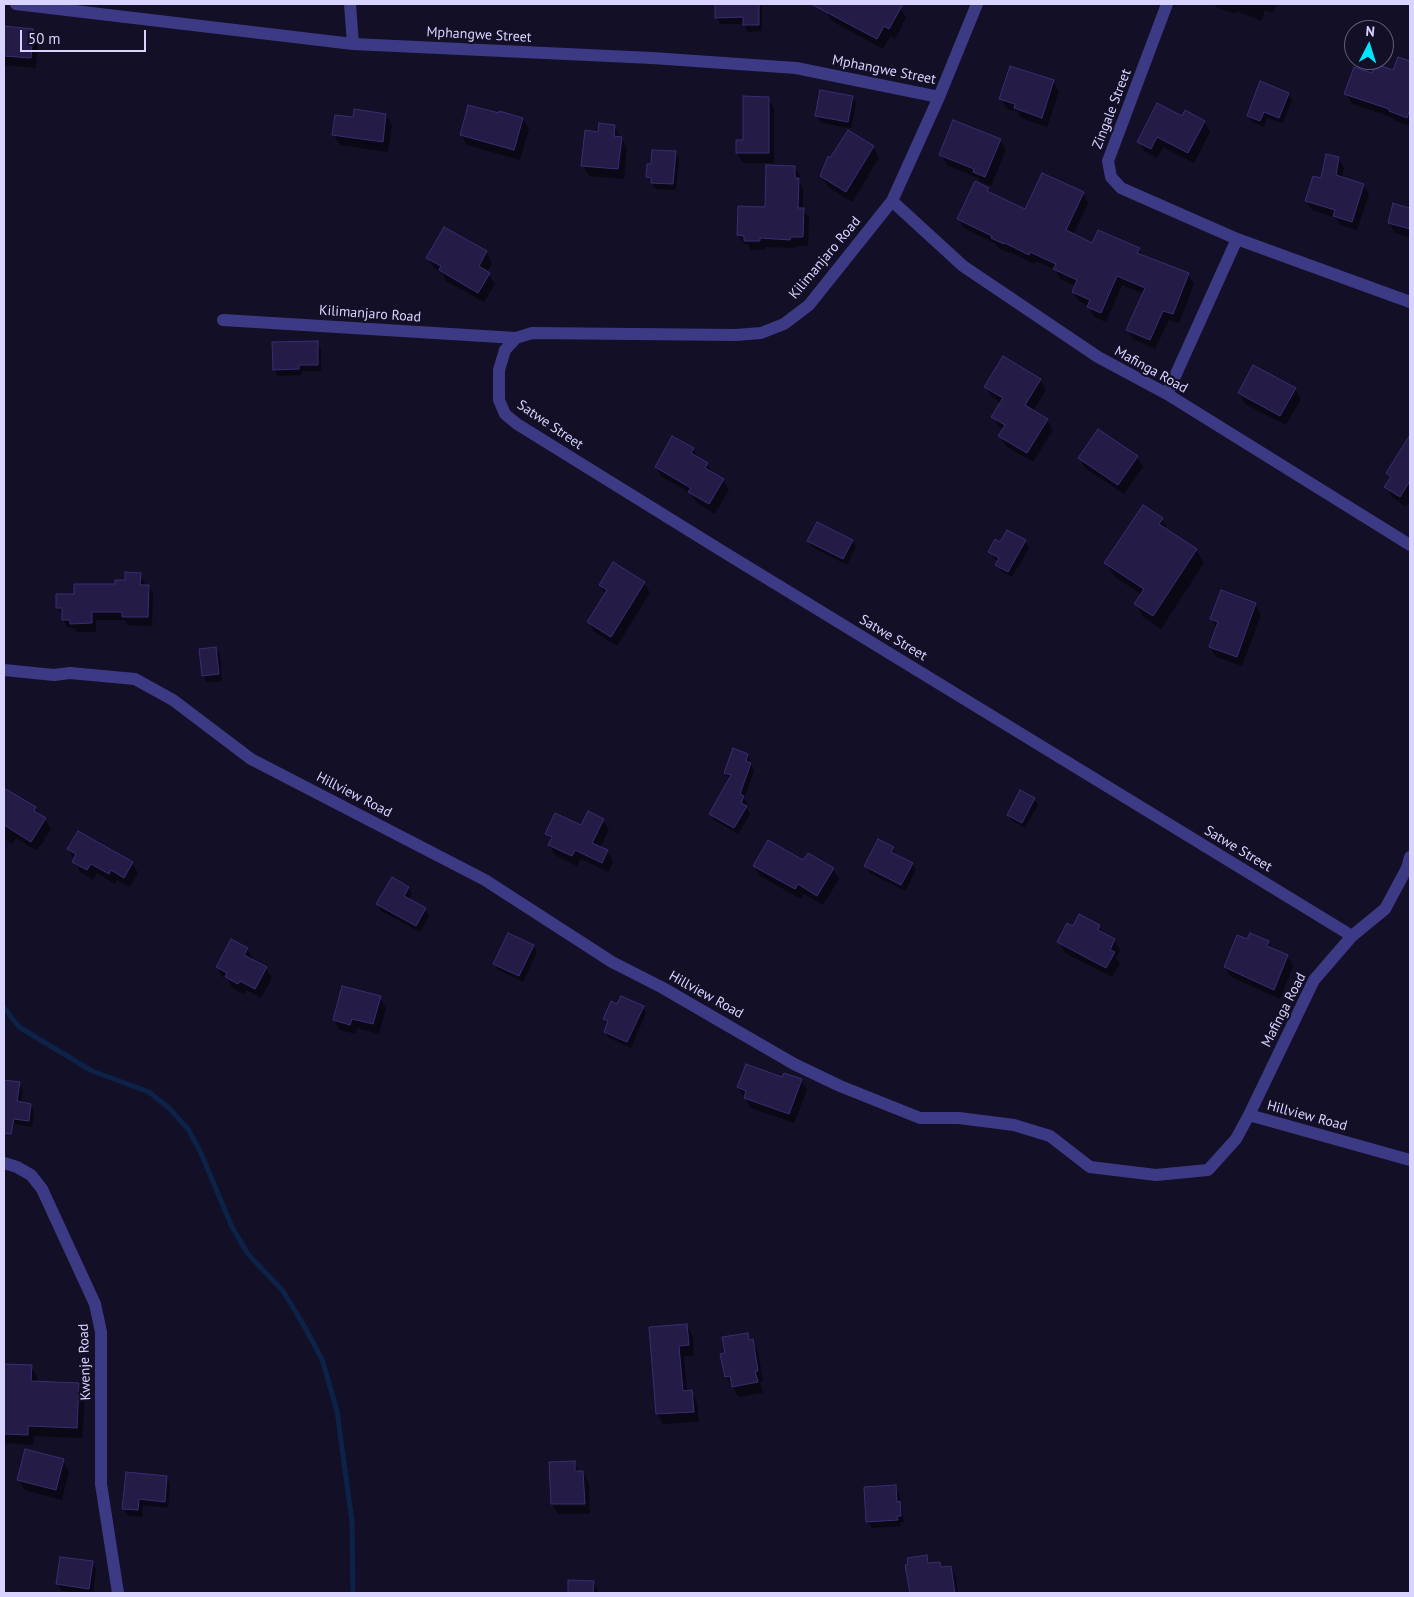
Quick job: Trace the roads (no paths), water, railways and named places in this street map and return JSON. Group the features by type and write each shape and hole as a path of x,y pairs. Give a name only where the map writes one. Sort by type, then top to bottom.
{"street":[{"name":"Mphangwe Street","path":"16,4 353,44 652,58 796,68 940,97"},
{"path":"350,4 353,44"},
{"name":"Kilimanjaro Road","path":"223,320 516,338 532,333 736,336 761,333 784,324 809,305 892,201 940,97 977,4"},
{"name":"Zingale Street","path":"1167,4 1108,161 1111,177 1121,188 1237,238 1410,302"},
{"name":"Mafinga Road","path":"892,201 964,266 1098,357 1167,394 1410,545"},
{"path":"1167,394 1237,238"},
{"name":"Satwe Street","path":"516,338 505,350 499,370 499,400 506,414 517,424 713,546 1352,936"},
{"name":"Hillview Road","path":"4,670 54,675 70,673 135,679 173,700 251,759 485,880 612,962 671,992 794,1064 840,1086 920,1118 959,1118 1014,1125 1050,1136 1090,1167 1156,1175 1208,1170 1236,1139 1249,1115 1410,1160"},
{"name":"Mafinga Road","path":"1249,1115 1314,980 1352,936 1385,909 1408,868 1410,857"},
{"name":"Kwenje Road","path":"4,1163 31,1174 42,1189 96,1304 101,1332 101,1484 118,1593"}],"waterway":[{"path":"4,1008 19,1027 92,1071 149,1092 169,1108 188,1129 201,1153 232,1227 248,1254 283,1291 322,1359 337,1411 352,1522 353,1593"}]}
